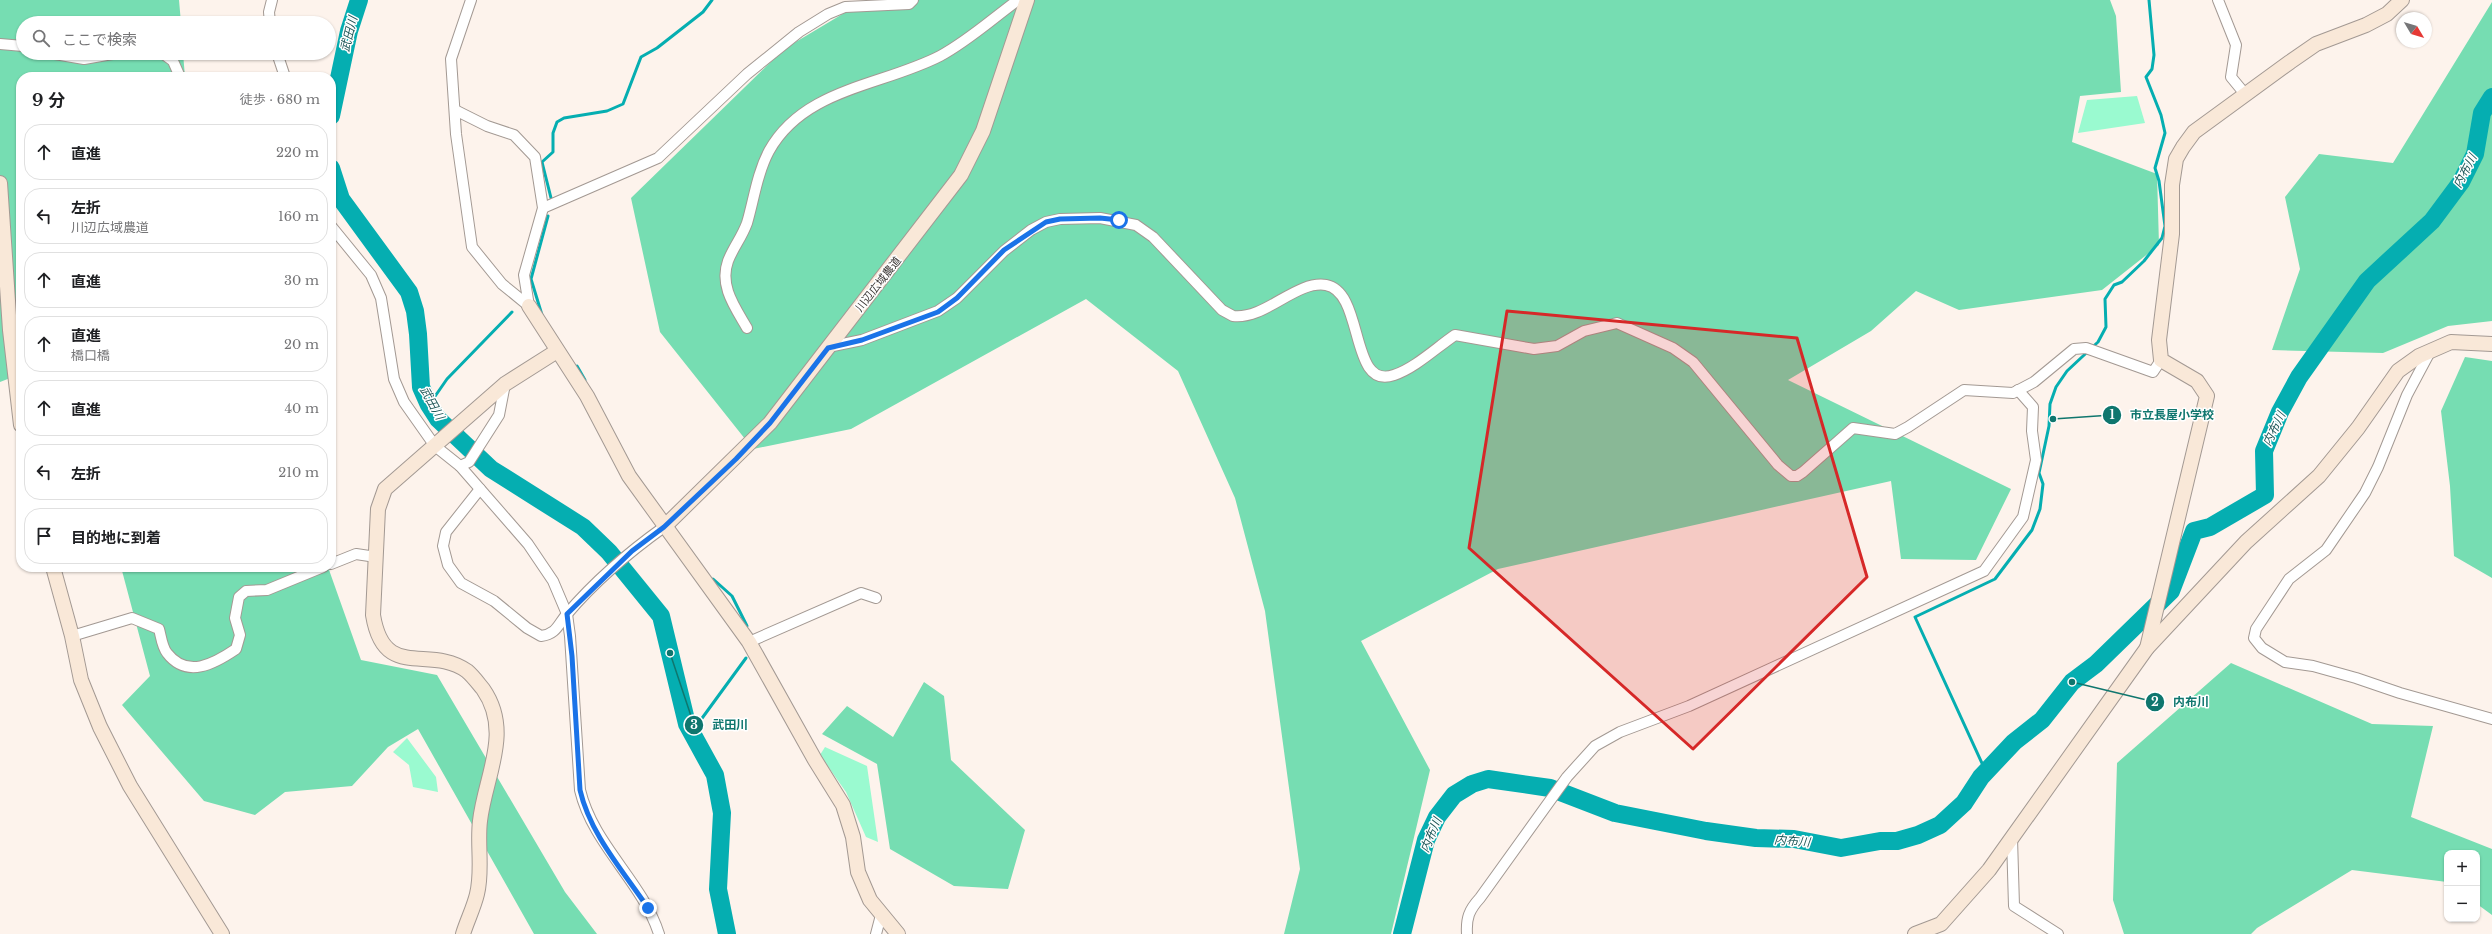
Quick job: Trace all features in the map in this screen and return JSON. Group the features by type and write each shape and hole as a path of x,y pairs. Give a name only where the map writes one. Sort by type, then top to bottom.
{"street":[{"path":"269,16 272,0"},
{"path":"471,0 452,58 455,110 472,247 502,284 529,306 587,396 629,476 664,527 749,642 814,760 843,805 853,837 858,872 870,900 898,934"},
{"path":"543,208 658,158 747,74 798,32 828,14 845,7 909,4 913,0"},
{"path":"746,328 726,288 724,277 728,261 747,222 760,170 782,133 797,118 819,103 860,84 939,57 961,44 1018,0"},
{"name":"川辺広域農道","path":"664,527 770,423 961,175 983,131 1027,0"},
{"path":"2218,0 2236,45 2232,76 2245,94"},
{"path":"828,348 862,340 938,312 957,298 1004,250 1046,222 1060,219 1100,218 1119,220 1144,230 1222,310 1233,316 1249,314 1264,309 1310,286 1323,285 1336,289 1345,298 1350,309 1368,368 1377,374 1393,376 1455,335 1534,349 1557,346 1584,331 1615,323 1622,324 1674,348 1693,362 1778,465 1791,476 1797,476 1853,428 1895,434 1908,428 1964,390 2006,394 2018,390 2034,382 2074,349 2086,348 2153,372 2161,360 2159,340 2172,234 2172,185 2176,159 2194,132 2316,44 2366,25 2387,14 2402,0"},
{"path":"0,44 16,45"},
{"path":"172,60 178,72"},
{"path":"279,60 283,72"},
{"path":"455,110 487,126 514,135 535,157 543,208 524,275 529,306"},
{"path":"0,183 10,330 16,382"},
{"path":"336,232 370,275 381,298 394,378 404,402 438,443 465,464 480,489 538,558 553,581 567,614 573,663 579,783 584,808 593,827 648,908 659,934"},
{"path":"1915,934 1941,924 1985,875 2147,648 2246,542 2319,476 2358,428 2398,371 2431,350 2450,342 2492,344"},
{"path":"2431,350 2407,395 2378,467 2365,493 2326,550 2289,579 2256,629 2254,638 2262,648 2285,662 2313,666 2492,719"},
{"path":"462,934 477,894 479,823 496,753 498,734 496,720 487,696 467,672 443,662 394,655 383,645 375,628 372,615 378,509 385,489 407,468 505,384 557,351"},
{"path":"2147,648 2207,396 2197,381 2161,360"},
{"path":"465,464 483,441 499,415 505,384"},
{"path":"1467,934 1466,920 1471,907 1480,898 1567,777 1595,746 1620,732 1688,706 1984,571 2022,517 2036,460 2032,431 2033,407 2018,390"},
{"path":"480,489 446,532 443,546 452,572 461,583 494,601 537,635 544,636 557,630 567,614 611,571 632,551 664,527"},
{"path":"336,562 356,554 376,557"},
{"path":"54,572 72,636 81,680 118,764 222,934"},
{"path":"72,636 132,618 158,629 166,652 184,667 200,668 214,664 236,649 240,635 235,618 239,597 246,591 267,590 311,572"},
{"path":"749,642 861,592 876,598"},
{"path":"2012,838 2014,906 2058,934"},
{"path":"876,934 881,915"}],"highlighted area":[{"path":"1507,311 1797,338 1867,577 1693,749 1469,548"}],"green space":[{"path":"0,0 179,0 180,16 16,16 16,60 184,60 185,72 16,72 16,376 0,382"},
{"path":"866,0 2110,0 2116,16 2121,92 2080,96 2072,142 2157,174 2159,245 2102,290 1959,310 1916,291 1871,331 1788,380 2011,489 1976,560 1901,559 1891,481 1498,569 1361,641 1430,770 1391,934 1284,934 1300,869 1265,611 1235,498 1178,371 1086,299 851,429 753,449 660,332 631,198 784,49"},
{"path":"2492,2 2492,321 2448,326 2383,353 2272,350 2300,269 2285,197 2319,154 2393,163"},
{"path":"2137,96 2145,123 2078,133 2087,100"},
{"path":"2465,357 2492,361 2492,578 2454,556 2450,486 2441,411"},
{"path":"122,572 330,572 361,660 437,675 565,892 597,934 534,934 418,729 388,747 352,786 285,792 255,815 204,801 122,705 150,676"},
{"path":"2231,663 2372,724 2433,726 2411,817 2492,849 2492,915 2480,906 2480,850 2444,850 2444,882 2352,870 2257,928 2251,934 2124,934 2113,900 2117,763"},
{"path":"924,682 944,696 951,760 1025,830 1008,889 954,886 890,849 877,764 822,734 847,706 893,737"},
{"path":"407,738 436,777 438,792 413,787 409,765 393,752"},
{"path":"825,747 867,766 878,842 866,837 846,792 820,755"}],"waterway":[{"name":"武田川","path":"336,92 349,31 359,0"},
{"path":"551,198 542,162 553,152 553,133 557,122 564,118 607,111 623,104 641,57 657,48 703,12 712,0"},
{"path":"1986,772 1915,617 1995,579 2032,530 2040,509 2043,484 2039,473 2049,426 2050,404 2056,387 2067,371 2098,342 2106,327 2105,299 2114,285 2122,282 2144,261 2162,238 2165,226 2159,181 2155,168 2165,133 2161,115 2146,77 2152,69 2154,55 2149,0"},
{"name":"内布川","path":"1402,934 1426,840 1437,817 1454,795 1472,784 1488,779 1550,788 1615,813 1706,831 1756,838 1794,839 1841,848 1880,841 1897,841 1918,835 1940,825 1964,803 1981,777 2014,742 2042,720 2072,682 2096,664 2171,591 2194,531 2210,527 2265,495 2264,451 2280,412 2299,377 2367,281 2432,221 2461,182 2475,154 2482,113 2492,97"},
{"name":"武田川","path":"336,184 341,199 409,292 415,311 418,334 421,387 429,405 438,419 491,469 583,527 609,552 661,616 687,724 715,775 722,813 718,889 727,934"},
{"path":"542,315 531,279 548,216"},
{"path":"429,405 447,379 512,312"},
{"path":"577,366 585,380"},
{"path":"713,579 732,596 747,626"},
{"path":"697,743 700,721 746,658"}],"place":[{"name":"市立長屋小学校","path":"2053,419"},
{"name":"武田川","path":"670,653"},
{"name":"内布川","path":"2072,682"}],"route":[{"path":"648,908 593,827 584,808 580,790 576,746 575,693 567,614 632,551 664,527 736,459 770,423 828,348 862,340 916,322 938,312 957,298 1004,250 1031,230 1046,222 1060,219 1100,218 1119,220"}]}
